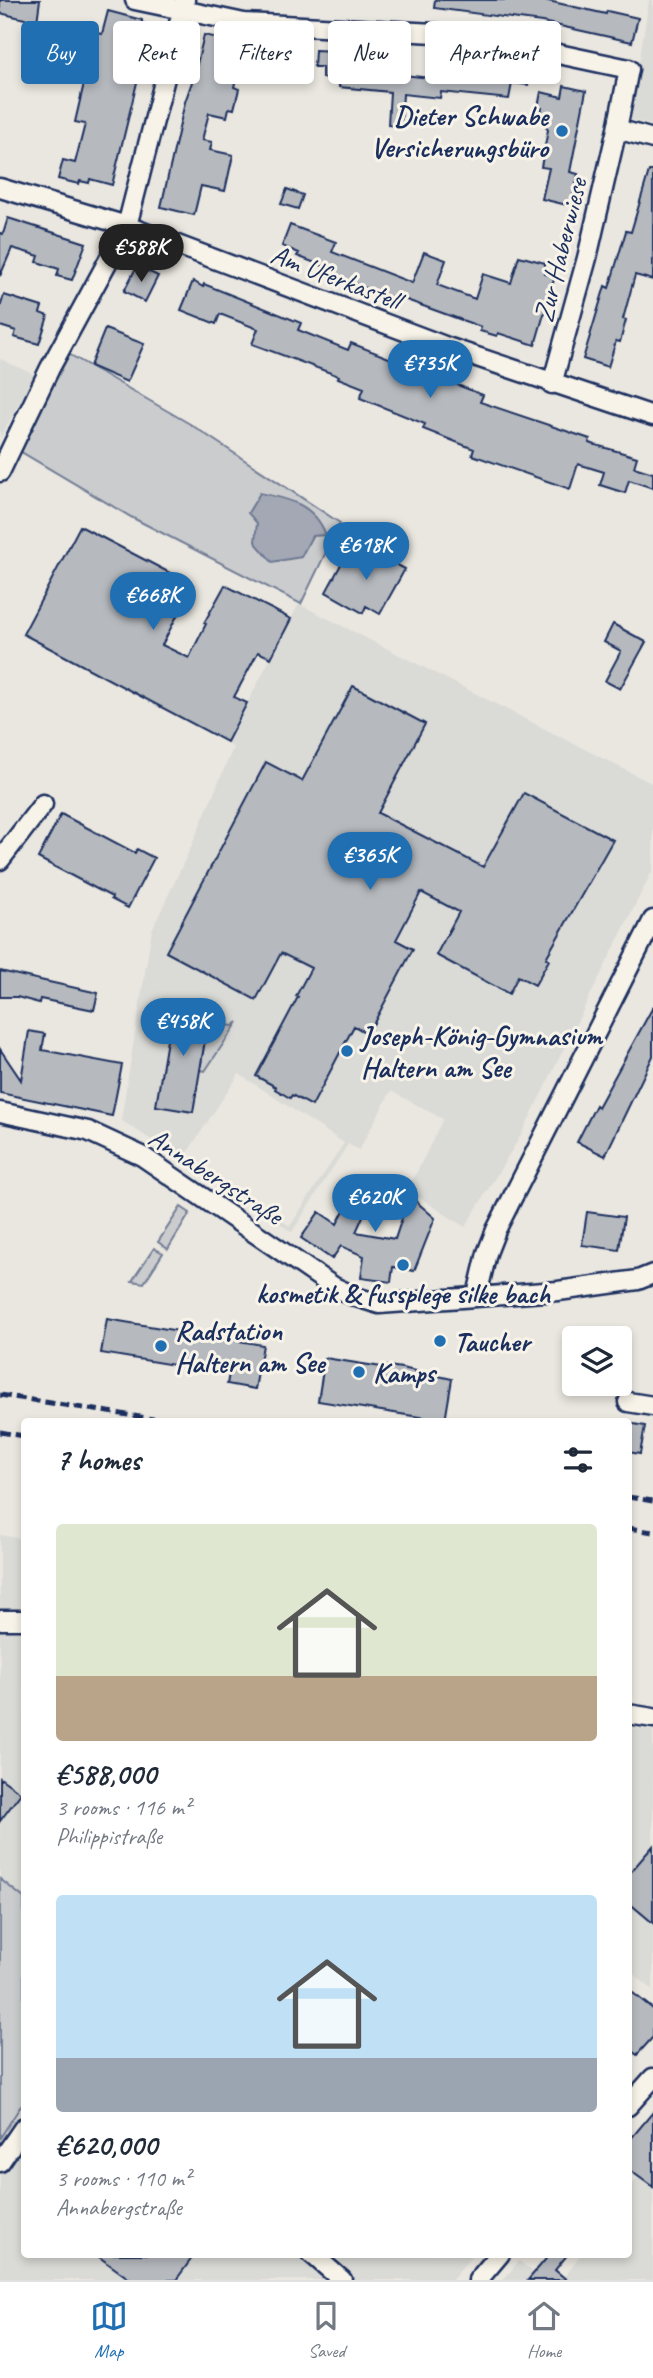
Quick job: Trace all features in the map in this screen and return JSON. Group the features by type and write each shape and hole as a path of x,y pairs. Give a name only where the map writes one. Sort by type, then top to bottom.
{"street":[{"path":"0,472 50,368 127,226 184,5 135,0"},
{"name":"Zur Haberwiese","path":"184,5 244,23 435,33 516,45 629,69 587,258 552,384"},
{"path":"617,129 653,139"},
{"name":"Am Uferkastell","path":"0,188 127,226 447,348 653,416"},
{"path":"0,860 43,804"},
{"path":"477,1296 487,1253 496,1230 653,920"},
{"name":"Annabergstraße","path":"0,1112 88,1131 142,1156 334,1287 379,1304 558,1291 638,1280 653,1274"},
{"path":"628,1402 653,1406"},
{"path":"0,1620 21,1620"},
{"path":"632,1715 653,1718"},
{"path":"632,2102 653,2078"},
{"path":"0,2162 21,2131"},
{"path":"317,2258 342,2280"},
{"path":"478,2280 497,2258"}],"shaded area":[{"path":"649,0 653,0 653,126 630,119"},
{"path":"60,349 190,424 340,523 301,604 131,517 13,447"},
{"path":"0,359 35,375 0,438"},
{"path":"260,493 290,501 307,510 315,516 326,535 312,536 301,557 272,562 255,542 257,523 248,513"},
{"path":"299,604 653,784 653,869 521,1135 465,1227 408,1190 443,1119 391,1091 359,1150 348,1144 292,1232 121,1120 152,930 233,748 227,742","holes":["239,1074 344,1143 290,1226 185,1156"]},
{"path":"210,1010 219,1024 233,1026 238,1022 205,1071 200,1070"},
{"path":"181,1207 190,1213 168,1249 158,1242"},
{"path":"154,1248 163,1253 144,1283 132,1281"},
{"path":"0,1535 21,1538 21,2258 470,2258 451,2280 0,2280"},
{"path":"632,1728 653,1731 653,1990 632,1972"},
{"path":"0,1879 21,1896 21,2106 0,2138"},
{"path":"638,2177 653,2188 653,2280 562,2280 578,2258 632,2258 632,2185"},
{"path":"519,2261 534,2273 541,2280 503,2280"}],"building":[{"path":"0,0 40,0 37,21 0,13"},
{"path":"435,0 544,0 638,18 632,42 561,26 561,21 534,21 434,8"},
{"path":"108,11 142,20 113,21 113,84 137,84 112,185 90,179 89,183 80,181 79,184 58,179 63,160 75,163 85,124 75,122 84,84 99,84 99,34 102,34"},
{"path":"204,35 214,37 214,84 235,84 234,87 239,89 234,109 229,108 227,117 209,113 202,140 212,142 210,150 233,155 225,191 201,186 194,215 161,207 185,102 191,84 200,84 200,51"},
{"path":"315,50 328,51 328,78 322,78 322,67 314,67"},
{"path":"411,76 425,77 425,84 512,84 509,99 441,92 440,98 403,94 401,126 388,125 390,92 339,87 339,84 411,84"},
{"path":"564,86 586,91 570,172 578,174 571,206 542,199 549,168 541,167 548,130 540,117 542,108 538,107 541,92 562,97"},
{"path":"649,171 653,171 653,280 635,275 620,342 616,341 608,367 583,359 605,286 609,288 626,231 631,232"},
{"path":"287,189 303,195 298,209 281,204"},
{"path":"8,218 86,243 72,280 57,276 59,269 37,262 39,256 12,248 0,276 0,233 3,234"},
{"path":"290,225 336,242 332,252 412,283 424,252 446,260 437,285 475,299 483,274 511,283 519,256 545,263 545,274 555,276 535,345 498,333 497,336 480,331 481,327 401,298 399,301 329,274 331,269 297,256 299,253 282,246"},
{"path":"137,266 158,276 145,302 124,291"},
{"path":"193,281 301,323 298,330 348,350 351,343 483,395 480,402 590,439 589,443 637,457 634,467 653,473 653,488 629,480 625,493 600,485 604,472 578,464 570,489 472,455 474,449 423,429 425,424 360,398 364,388 252,344 258,329 220,314 216,324 181,310"},
{"path":"4,295 42,307 40,313 48,316 39,344 14,337 16,331 0,326 0,308"},
{"path":"105,329 144,344 127,382 90,366"},
{"path":"80,526 193,585 162,645 189,658 225,585 291,619 271,658 258,652 234,697 247,703 227,742 23,634"},
{"path":"369,550 405,569 380,614 366,606 363,613 326,592 345,557 361,565"},
{"path":"613,624 646,642 620,689 605,681 621,651 604,642"},
{"path":"353,686 425,724 378,813 483,867 524,793 613,840 546,958 549,960 535,985 518,976 509,994 436,955 459,912 421,892 396,940 413,949 368,1034 354,1026 312,1106 292,1095 290,1098 256,1076 311,968 281,953 256,1000 166,952 266,762 302,781"},
{"path":"61,814 135,853 137,849 154,858 128,908 38,858"},
{"path":"0,971 98,993 94,1010 40,999 39,1003 17,997 0,997"},
{"path":"173,1004 210,1010 193,1112 156,1106"},
{"path":"653,1007 653,1056 605,1156 577,1142"},
{"path":"29,1031 45,1034 42,1050 122,1065 112,1116 0,1093 0,1049 21,1080"},
{"path":"386,1183 404,1191 435,1218 414,1271 393,1267 391,1282 361,1278 364,1256 341,1246 332,1259 301,1238 319,1212 337,1224 356,1187 373,1194 356,1232 395,1239 403,1215 378,1207"},
{"path":"587,1212 624,1217 619,1250 582,1245"},
{"name":"Radstation Haltern am See","path":"107,1319 263,1345 255,1389 227,1384 229,1374 101,1353"},
{"path":"325,1358 402,1368 452,1379 446,1418 426,1418 318,1401"},
{"path":"632,1424 645,1426 640,1454 632,1453"},
{"path":"0,1778 21,1793 0,1821"},
{"path":"653,1846 653,1923 632,1905 632,1870"},
{"path":"632,1992 653,2009 653,2037 637,2055 632,2051"},
{"path":"653,2112 653,2187 632,2172 632,2137"},
{"path":"101,2258 192,2258 176,2280 131,2280"},
{"path":"547,2258 565,2258 555,2270 567,2280 528,2280"}],"railway":[{"path":"0,1395 147,1418"},
{"path":"0,1432 21,1436"},
{"path":"632,1498 653,1501"},
{"path":"632,1529 653,1532"}],"place":[{"name":"Dieter Schwabe Versicherungsbüro","path":"562,131"},
{"name":"Joseph-König-Gymnasium Haltern am See","path":"347,1051"},
{"name":"kosmetik & fussplege silke bach","path":"403,1265"},
{"name":"Taucher","path":"440,1341"},
{"name":"Radstation Haltern am See","path":"161,1346"},
{"name":"Kamps","path":"359,1372"}]}
